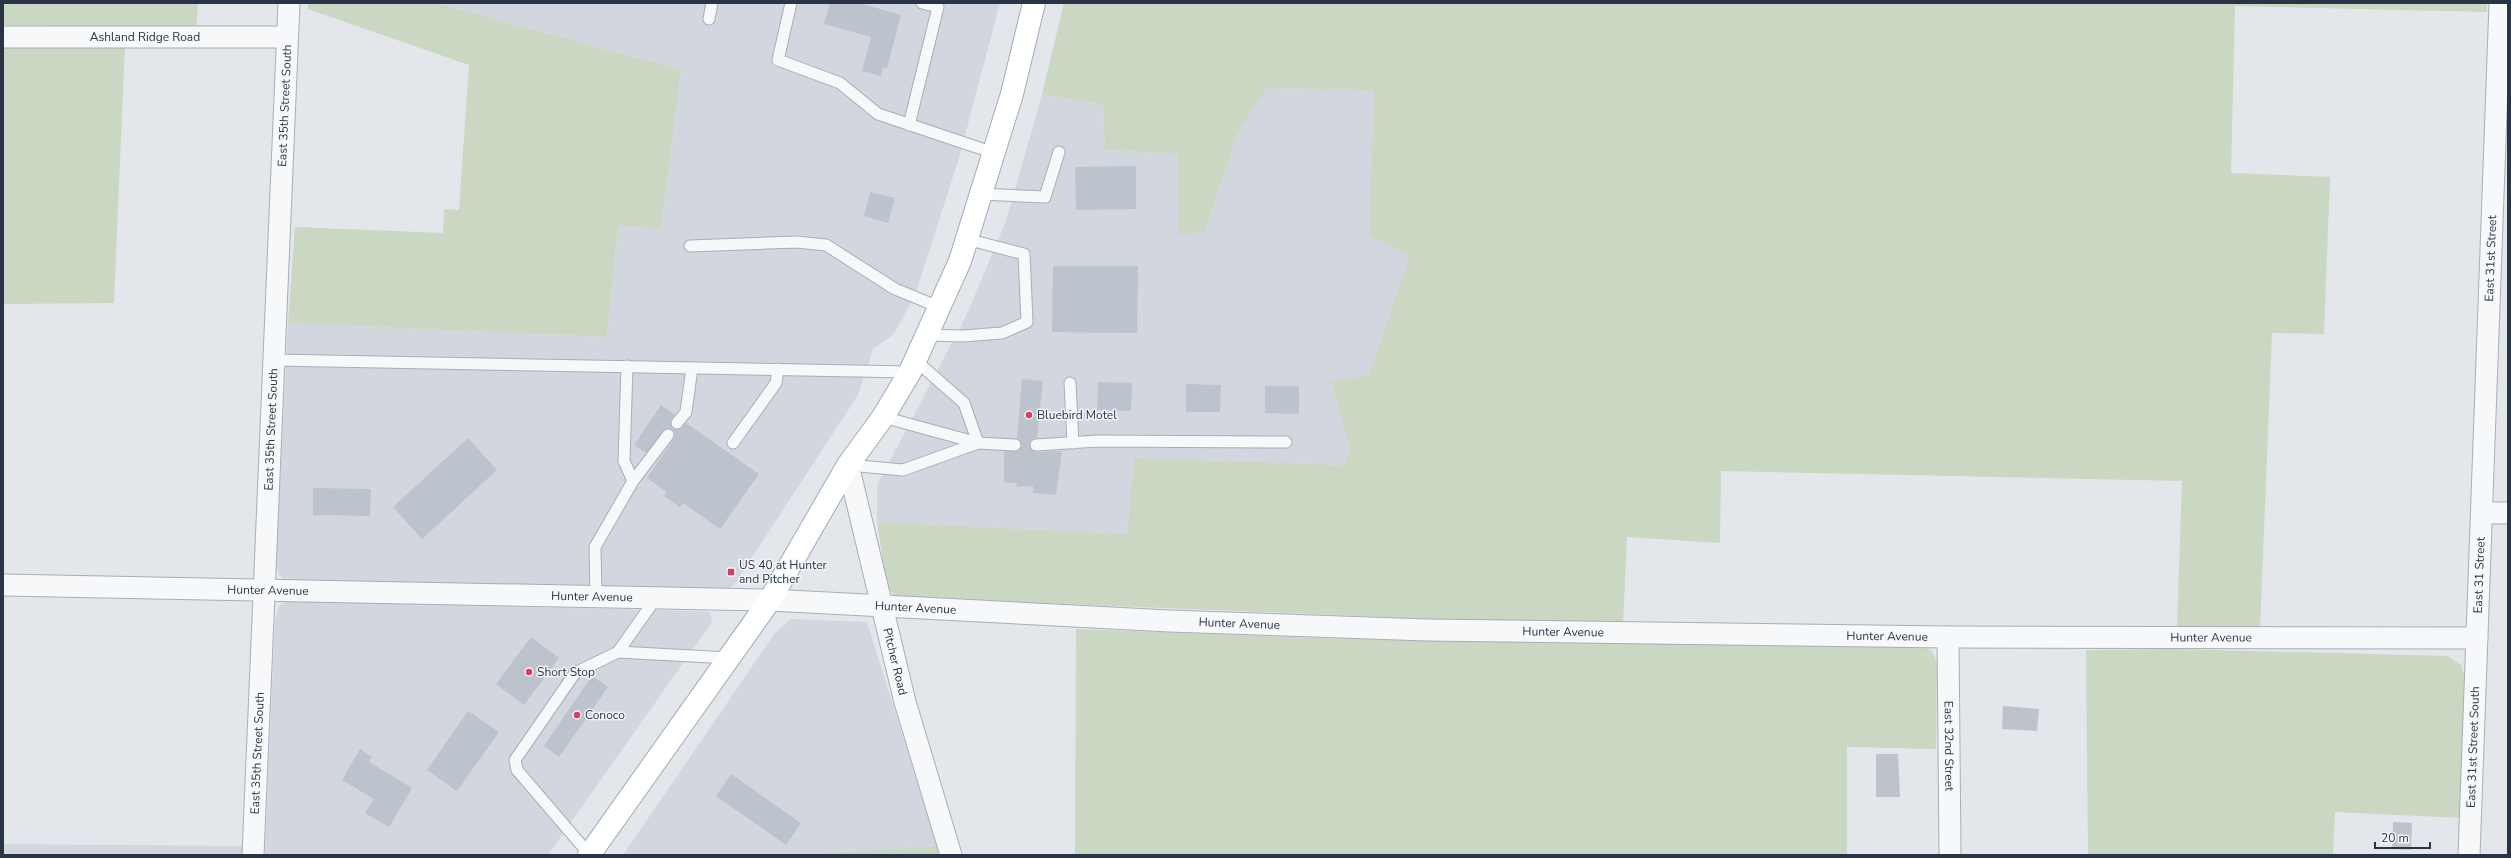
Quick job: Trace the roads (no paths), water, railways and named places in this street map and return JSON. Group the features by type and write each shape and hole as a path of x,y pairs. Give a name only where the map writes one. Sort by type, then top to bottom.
{"main road":[{"path":"589,855 770,600 848,465 883,417 913,366 960,261 1012,94 1034,3"}],"street":[{"name":"East 35th Street South","path":"253,855 289,3"},
{"name":"East 31st Street","path":"2482,513 2501,158 2500,3"},
{"name":"Ashland Ridge Road","path":"3,37 287,37"},
{"name":"Pitcher Road","path":"848,465 905,702 951,855"},
{"path":"2482,513 2508,513"},
{"name":"East 31 Street","path":"2477,638 2482,513"},
{"name":"Hunter Avenue","path":"3,585 770,600 1169,622 1427,630 1948,637 2477,638"},
{"name":"East 32nd Street","path":"1948,637 1950,855"},
{"name":"East 31st Street South","path":"2469,855 2477,638"}],"lane":[{"path":"709,19 712,3"},
{"path":"791,3 778,60 840,83 878,114 994,153"},
{"path":"909,124 938,7 922,3"},
{"path":"981,194 1045,197 1060,152"},
{"path":"926,335 963,336 1002,333 1027,322 1024,254 966,239"},
{"path":"690,246 796,242 826,245 895,288 939,307"},
{"path":"275,360 778,369 913,366 964,404 978,443"},
{"path":"627,366 624,461 633,481"},
{"path":"677,423 686,412 692,368"},
{"path":"733,443 776,383 778,369"},
{"path":"1070,383 1073,443"},
{"path":"883,417 978,443 1015,445"},
{"path":"596,597 595,547 633,481 668,435"},
{"path":"1036,445 1097,441 1286,442"},
{"path":"848,465 903,470 978,443"},
{"path":"589,855 517,770 515,760 575,673 618,652 656,598"},
{"path":"618,652 729,658"}],"place":[{"name":"Bluebird Motel","path":"1029,415"},
{"name":"US 40 at Hunter and Pitcher","path":"731,572"},
{"name":"Short Stop","path":"529,672"},
{"name":"Conoco","path":"577,715"}]}
